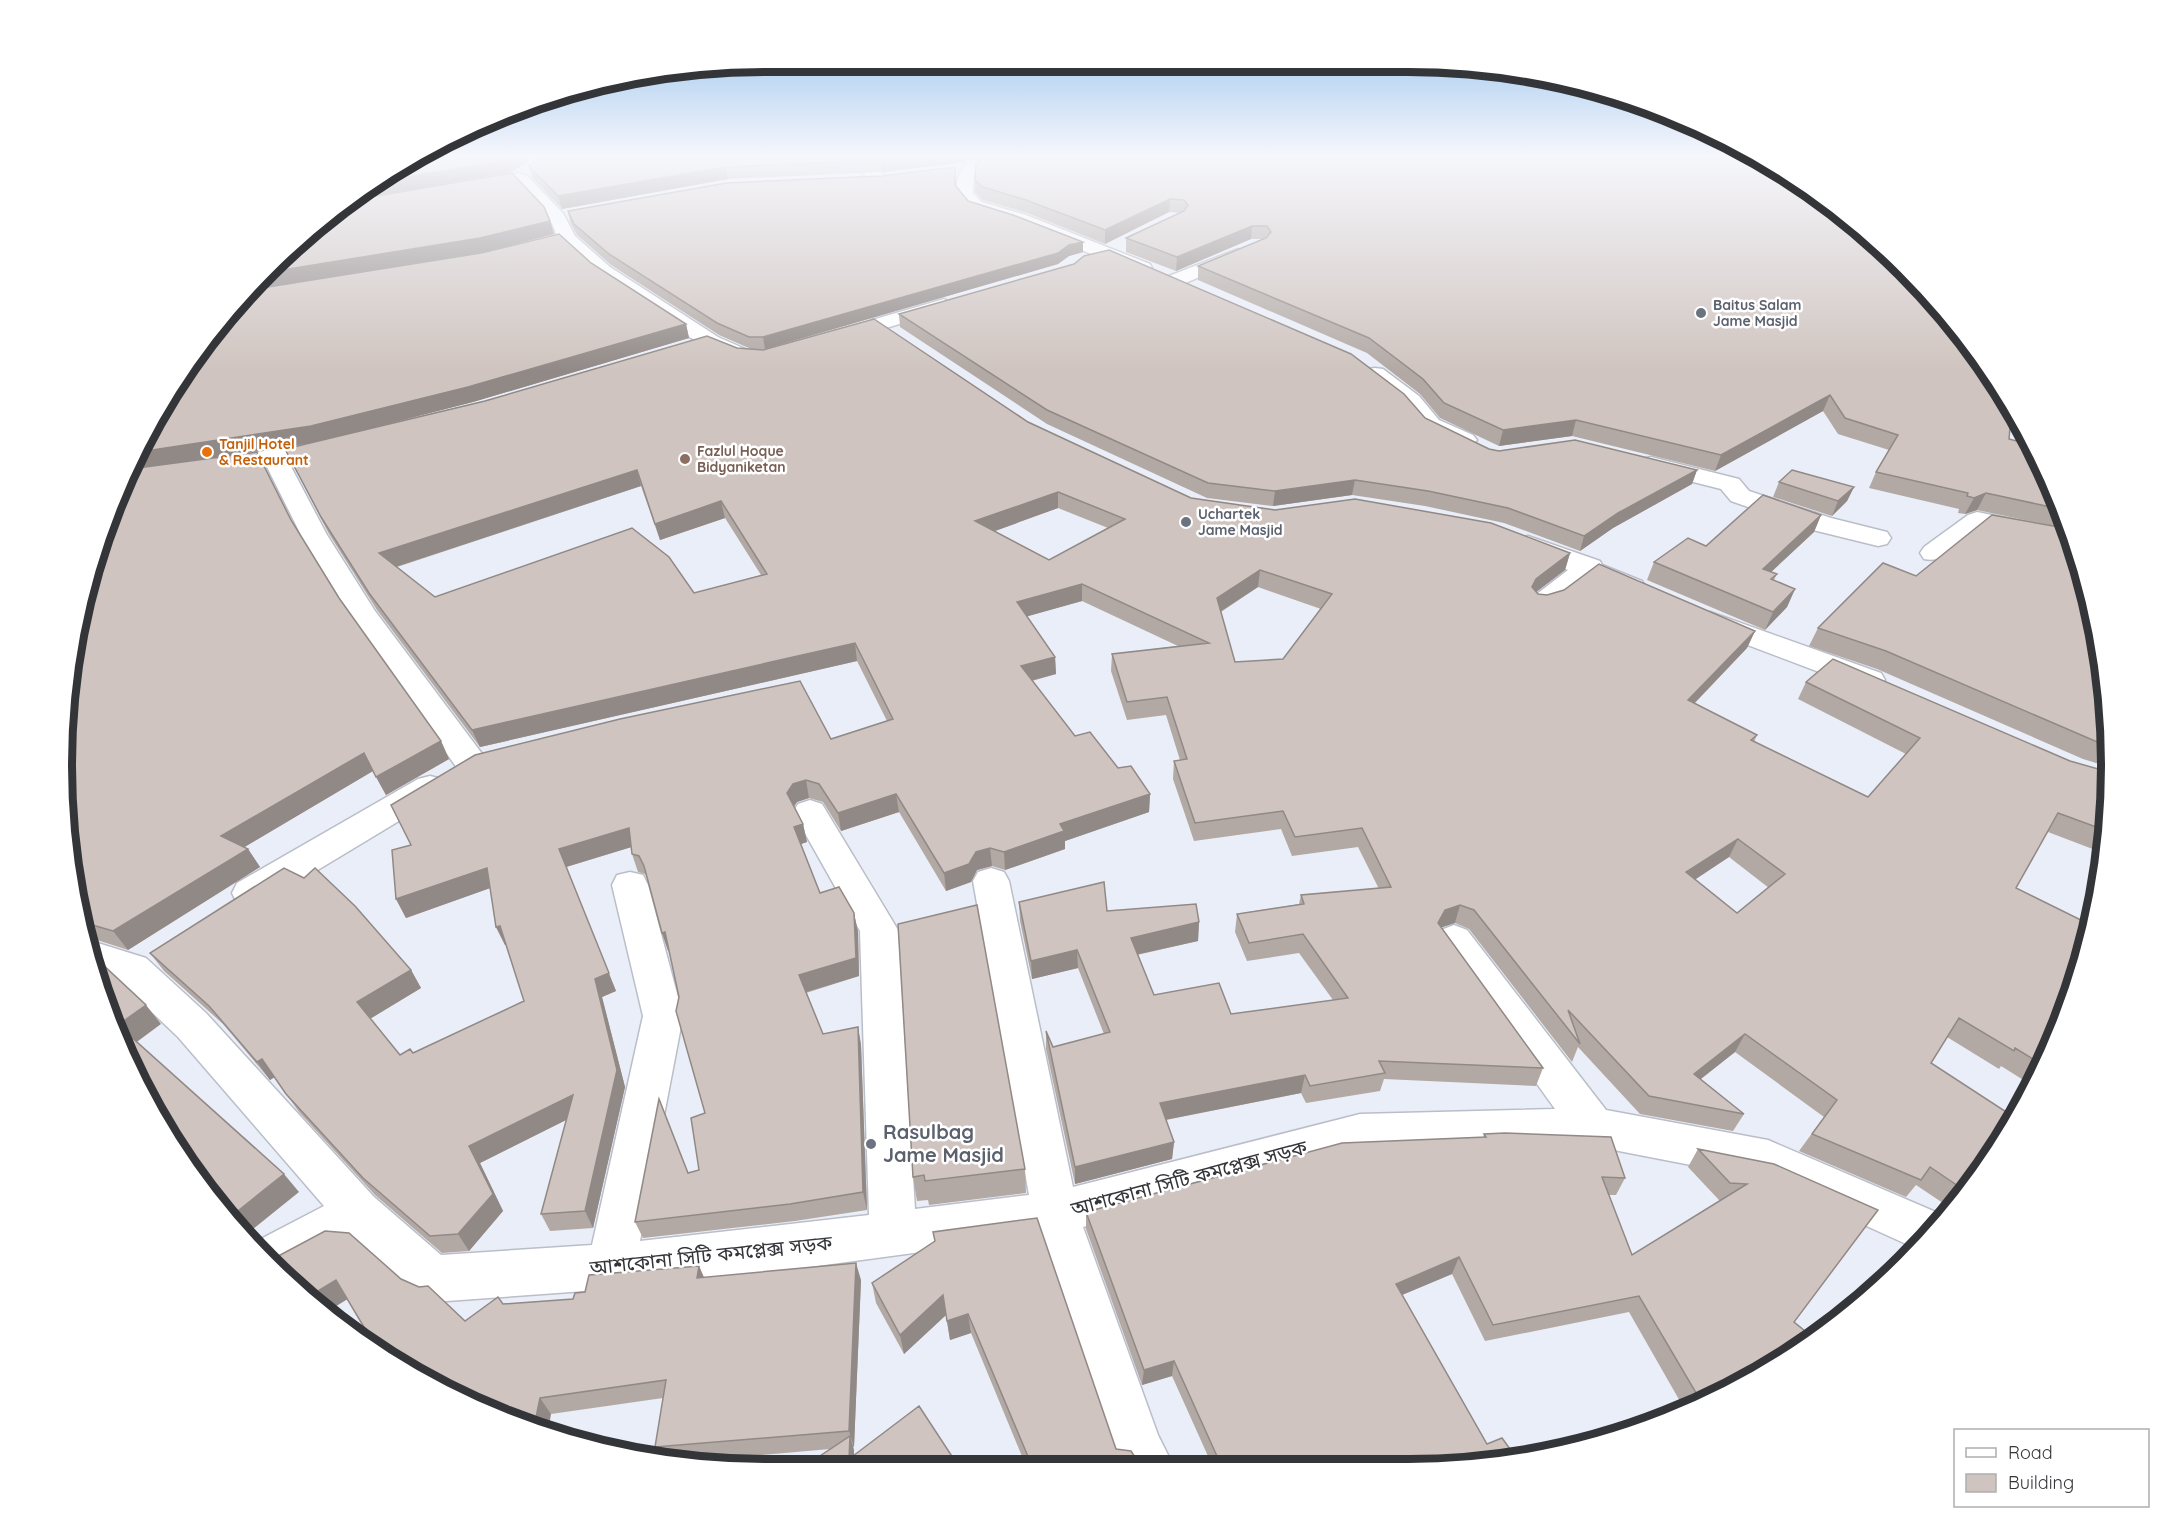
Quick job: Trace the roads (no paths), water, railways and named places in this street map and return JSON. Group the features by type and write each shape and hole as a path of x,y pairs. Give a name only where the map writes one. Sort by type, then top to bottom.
{"street":[{"path":"563,229 603,271 711,341 748,357 766,357"},
{"path":"1051,229 1112,250 1198,290"},
{"path":"1176,280 1258,245"},
{"path":"1077,262 1112,250"},
{"path":"909,344 868,327 965,299"},
{"path":"681,349 711,341"},
{"path":"1358,360 1411,401 1431,425 1485,451"},
{"path":"196,469 274,458 350,442"},
{"path":"226,908 482,761 363,614 314,535 274,458"},
{"path":"1628,459 1730,484 1740,496 1822,524 1878,538"},
{"path":"1933,553 1977,520 2062,538"},
{"path":"1506,535 1590,567 1652,596"},
{"path":"1543,603 1590,567"},
{"path":"1683,609 1896,692"},
{"path":"810,812 879,930 893,1234"},
{"path":"991,881 1055,1213 1137,1450 1143,1459"},
{"path":"611,1267 663,1016 630,885"},
{"path":"1454,940 1593,1127"},
{"path":"99,956 146,960 192,1025 358,1212 275,1256"},
{"name":"আশকোনা সিটি কমপ্লেক্স সড়ক","path":"358,1212 433,1279 611,1267 683,1261 1055,1213 1360,1133 1593,1127 1768,1160 1923,1229"}],"place":[{"name":"Baitus Salam Jame Masjid","path":"1701,313"},
{"name":"Tanjil Hotel & Restaurant","path":"207,452"},
{"name":"Fazlul Hoque Bidyaniketan","path":"685,459"},
{"name":"Uchartek Jame Masjid","path":"1186,522"},
{"name":"Rasulbag Jame Masjid","path":"871,1144"}]}
